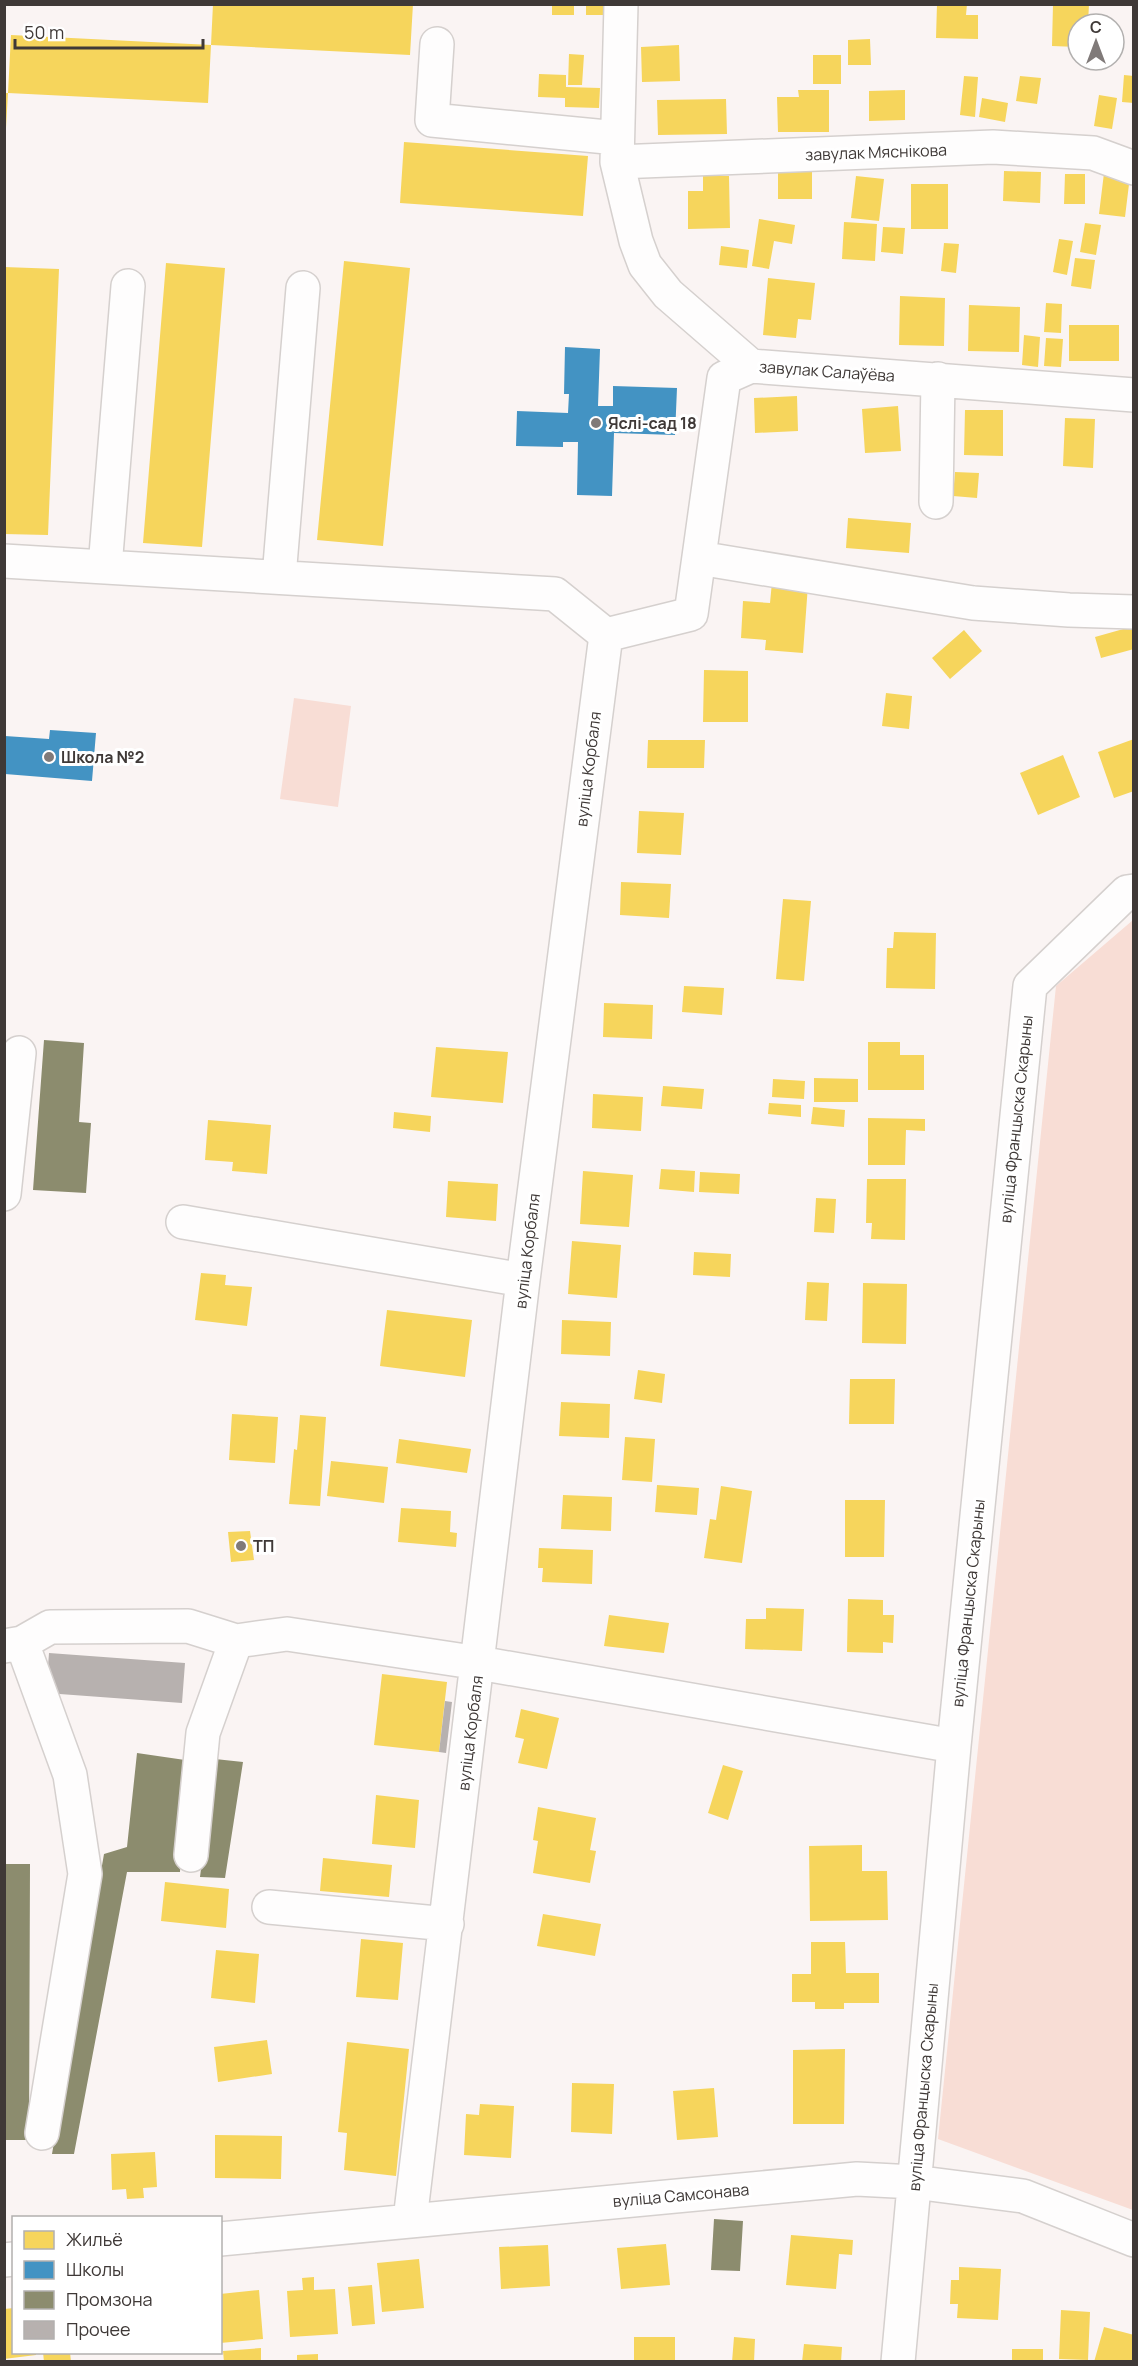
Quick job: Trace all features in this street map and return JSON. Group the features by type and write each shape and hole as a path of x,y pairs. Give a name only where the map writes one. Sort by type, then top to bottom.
{"street":[{"name":"завулак Салаўёва","path":"621,4 617,150 636,240 645,265 668,294 751,366 1134,395"},
{"name":"завулак Мяснікова","path":"437,44 432,120 617,150 993,147 1093,153 1134,168"},
{"path":"105,567 128,286"},
{"path":"279,578 303,288"},
{"path":"4,561 555,594 606,635 691,614 724,378 751,366"},
{"path":"936,502 939,379"},
{"path":"699,558 973,603 1134,612"},
{"name":"вуліца Корбаля","path":"410,2220 479,1663 523,1280 606,635"},
{"name":"вуліца Францыска Скарыны","path":"898,2361 954,1746 1030,986 1127,892 1134,891"},
{"path":"4,1194 19,1053"},
{"path":"183,1222 523,1280"},
{"path":"42,2133 85,1874 70,1775 13,1645 50,1626 188,1626 236,1641 287,1634 479,1663 954,1746"},
{"path":"191,1855 203,1733 236,1641"},
{"path":"269,1907 447,1924"},
{"name":"вуліца Самсонава","path":"222,2239 857,2179 914,2182 1023,2196 1134,2240"}],"shaded area":[{"path":"294,698 351,706 338,807 280,799"},
{"path":"1133,920 1133,2210 938,2139 1056,986"}],"building: Жильё":[{"path":"213,4 413,4 410,55 211,45"},
{"path":"552,4 574,4 574,15 552,15"},
{"path":"586,4 610,4 610,15 586,15"},
{"path":"937,4 967,4 966,15 978,15 978,39 936,38"},
{"path":"1053,4 1089,4 1089,12 1066,12 1066,47 1052,46"},
{"path":"11,35 211,45 208,103 8,93"},
{"path":"870,39 871,65 848,65 848,40"},
{"path":"679,45 680,81 642,82 641,47"},
{"path":"569,54 584,55 582,85 568,85"},
{"path":"813,55 841,55 841,84 813,84"},
{"path":"539,74 566,75 566,87 600,88 599,108 565,107 565,98 538,97"},
{"path":"1124,75 1134,76 1134,103 1122,102"},
{"path":"964,76 978,77 975,117 960,115"},
{"path":"1020,76 1041,78 1037,104 1016,101"},
{"path":"798,90 829,90 829,132 778,132 777,97 799,97"},
{"path":"905,90 905,120 869,121 869,91"},
{"path":"4,93 8,93 6,128 4,128"},
{"path":"1099,95 1117,98 1112,129 1094,126"},
{"path":"982,98 1008,103 1005,122 979,117"},
{"path":"726,99 727,134 658,135 657,100"},
{"path":"404,142 588,156 583,216 400,203"},
{"path":"778,168 812,168 812,199 778,199"},
{"path":"1004,171 1041,172 1040,203 1003,201"},
{"path":"1104,173 1130,176 1125,217 1099,214"},
{"path":"1065,174 1085,174 1085,204 1064,204"},
{"path":"703,176 729,176 730,228 688,229 688,191 703,191"},
{"path":"856,176 884,179 879,221 851,218"},
{"path":"911,184 948,184 948,229 911,229"},
{"path":"759,219 795,225 792,244 774,241 769,269 752,266"},
{"path":"844,222 877,224 875,261 842,259"},
{"path":"1085,223 1101,225 1096,255 1080,252"},
{"path":"883,227 905,228 903,254 881,252"},
{"path":"1059,239 1073,241 1067,275 1053,272"},
{"path":"944,243 959,244 956,273 941,271"},
{"path":"721,246 749,250 747,268 719,265"},
{"path":"1075,258 1095,260 1091,289 1071,286"},
{"path":"344,261 410,268 383,546 317,540"},
{"path":"166,263 225,268 202,547 143,543"},
{"path":"4,267 59,269 48,535 4,534"},
{"path":"768,278 815,283 811,320 798,319 796,338 763,335"},
{"path":"900,296 945,298 944,346 899,345"},
{"path":"1046,303 1062,304 1061,333 1044,332"},
{"path":"969,305 1020,307 1019,352 968,351"},
{"path":"1069,325 1119,325 1119,361 1069,361"},
{"path":"1024,335 1040,337 1038,367 1022,365"},
{"path":"1046,338 1063,339 1061,367 1044,366"},
{"path":"797,396 798,431 755,433 754,398"},
{"path":"898,406 901,451 865,453 862,409"},
{"path":"965,410 1003,410 1003,456 964,455"},
{"path":"1065,418 1095,419 1093,468 1063,466"},
{"path":"955,472 979,473 977,498 953,496"},
{"path":"848,518 911,523 909,553 846,548"},
{"path":"772,582 808,585 803,653 765,650 766,640 741,638 743,601 770,603"},
{"path":"1134,626 1134,649 1101,658 1095,637"},
{"path":"964,630 982,651 950,679 932,658"},
{"path":"704,670 748,671 748,722 703,722"},
{"path":"886,693 912,696 909,729 882,726"},
{"path":"1134,739 1134,791 1114,798 1098,752"},
{"path":"648,740 705,740 704,768 647,768"},
{"path":"1063,755 1080,797 1038,815 1020,773"},
{"path":"639,811 684,813 681,855 637,853"},
{"path":"621,882 671,884 669,918 620,915"},
{"path":"783,899 811,901 804,981 776,979"},
{"path":"894,932 936,933 935,989 886,988 887,948 893,948"},
{"path":"684,986 724,988 722,1015 682,1012"},
{"path":"604,1003 653,1005 652,1039 603,1037"},
{"path":"868,1042 900,1042 900,1055 924,1055 924,1090 868,1090"},
{"path":"436,1047 508,1052 503,1103 431,1097"},
{"path":"814,1078 858,1079 858,1102 814,1102"},
{"path":"773,1079 805,1081 804,1099 772,1097"},
{"path":"663,1086 704,1089 702,1109 661,1106"},
{"path":"593,1094 643,1097 641,1131 592,1128"},
{"path":"769,1103 801,1105 801,1117 768,1114"},
{"path":"813,1107 845,1110 844,1127 811,1124"},
{"path":"394,1112 431,1116 430,1132 393,1128"},
{"path":"868,1118 925,1119 925,1131 906,1130 905,1165 868,1165"},
{"path":"208,1120 271,1125 267,1174 232,1171 233,1162 205,1160"},
{"path":"661,1169 695,1171 694,1192 659,1189"},
{"path":"583,1171 633,1175 629,1227 580,1224"},
{"path":"700,1172 740,1174 739,1194 699,1192"},
{"path":"867,1179 906,1179 905,1240 871,1239 872,1223 866,1223"},
{"path":"448,1181 498,1184 496,1221 446,1217"},
{"path":"816,1198 836,1199 834,1233 814,1232"},
{"path":"572,1241 621,1245 617,1298 568,1294"},
{"path":"694,1252 731,1254 730,1277 693,1275"},
{"path":"201,1273 226,1275 225,1285 252,1287 247,1326 195,1320"},
{"path":"807,1282 829,1283 827,1321 805,1320"},
{"path":"863,1283 907,1284 906,1344 862,1343"},
{"path":"387,1310 472,1320 465,1377 380,1366"},
{"path":"562,1320 611,1322 610,1356 561,1354"},
{"path":"638,1370 665,1374 662,1403 634,1399"},
{"path":"850,1379 895,1379 894,1424 849,1424"},
{"path":"561,1402 610,1404 609,1438 559,1436"},
{"path":"232,1414 278,1417 275,1463 229,1460"},
{"path":"300,1415 326,1417 320,1506 289,1504"},
{"path":"625,1437 655,1439 652,1482 622,1480"},
{"path":"399,1439 471,1449 467,1473 396,1463"},
{"path":"331,1461 388,1467 384,1503 327,1496"},
{"path":"657,1485 699,1488 697,1515 655,1512"},
{"path":"721,1486 752,1491 742,1563 704,1558 710,1519 716,1520"},
{"path":"563,1495 612,1497 611,1531 561,1529"},
{"path":"845,1500 885,1500 884,1557 845,1557"},
{"path":"401,1508 451,1511 450,1532 457,1533 456,1547 398,1542"},
{"name":"ТП","path":"250,1531 254,1560 231,1562 228,1532"},
{"path":"539,1548 593,1550 592,1584 542,1582 543,1568 538,1568"},
{"path":"848,1599 883,1600 883,1615 894,1615 893,1643 883,1642 883,1653 847,1652"},
{"path":"766,1608 804,1609 802,1651 745,1649 746,1619 766,1619"},
{"path":"609,1615 669,1623 664,1653 604,1646"},
{"path":"382,1674 447,1682 439,1752 374,1745"},
{"path":"521,1709 559,1718 547,1769 518,1763 524,1739 515,1737"},
{"path":"723,1765 743,1771 728,1820 708,1813"},
{"path":"376,1795 419,1800 415,1848 372,1844"},
{"path":"538,1807 596,1818 590,1850 596,1851 590,1883 533,1873 538,1841 533,1840"},
{"path":"862,1845 862,1871 887,1871 888,1920 810,1921 809,1846"},
{"path":"323,1858 392,1865 389,1897 320,1891"},
{"path":"165,1882 229,1889 226,1928 161,1921"},
{"path":"543,1914 601,1924 595,1956 537,1946"},
{"path":"361,1939 403,1943 398,2000 356,1997"},
{"path":"811,1942 845,1942 846,1973 879,1973 879,2003 844,2003 844,2009 815,2009 815,2002 792,2002 792,1974 811,1974"},
{"path":"216,1950 259,1954 255,2003 211,1998"},
{"path":"267,2040 272,2074 218,2082 214,2047"},
{"path":"347,2042 409,2049 396,2176 344,2170 347,2133 338,2132"},
{"path":"845,2049 844,2124 793,2124 793,2050"},
{"path":"572,2083 614,2084 612,2134 571,2132"},
{"path":"714,2088 718,2137 677,2140 673,2091"},
{"path":"480,2104 514,2106 511,2158 464,2155 466,2114 479,2115"},
{"path":"215,2135 282,2136 281,2179 215,2178"},
{"path":"155,2152 157,2187 143,2188 144,2198 127,2199 126,2189 112,2190 111,2154"},
{"path":"791,2235 853,2240 852,2255 839,2254 836,2289 786,2285"},
{"path":"666,2244 670,2285 621,2289 617,2248"},
{"path":"548,2245 550,2286 501,2289 499,2247"},
{"path":"419,2259 424,2308 382,2312 377,2263"},
{"path":"959,2267 1001,2269 998,2320 957,2318 958,2304 950,2304 951,2280 959,2280"},
{"path":"314,2277 314,2290 335,2289 338,2334 290,2337 287,2291 303,2290 302,2278"},
{"path":"372,2285 375,2324 352,2326 348,2287"},
{"path":"259,2290 263,2339 222,2343 222,2294"},
{"path":"12,2308 12,2354 36,2355 4,2359 4,2309"},
{"path":"1061,2310 1090,2312 1088,2360 1059,2359"},
{"path":"1104,2327 1134,2335 1134,2362 1094,2362"},
{"path":"634,2337 675,2337 675,2360 634,2360"},
{"path":"734,2337 755,2339 754,2362 732,2362"},
{"path":"804,2344 842,2347 841,2362 802,2362"},
{"path":"261,2348 261,2362 224,2362 223,2351"},
{"path":"1012,2349 1043,2349 1043,2362 1012,2362"},
{"path":"43,2354 70,2354 71,2362 44,2362"},
{"path":"318,2354 318,2362 297,2362 297,2355"}],"building: Школы":[{"name":"Яслі-сад 18","path":"565,347 600,349 598,406 613,406 613,386 677,388 675,435 614,433 612,496 577,495 578,442 563,442 563,447 516,446 517,411 568,413 569,394 564,394"},
{"name":"Школа №2","path":"50,730 96,733 92,781 5,774 5,736 49,739"}],"building: Промзона":[{"path":"44,1040 84,1043 79,1122 91,1123 86,1193 33,1190"},
{"path":"137,1753 185,1760 180,1872 127,1872 74,2154 52,2154 104,1854 127,1847"},
{"path":"215,1759 243,1762 225,1878 200,1877"},
{"path":"4,1864 30,1864 29,2140 4,2140"},
{"path":"714,2219 743,2221 740,2271 711,2270"}],"building: Прочее":[{"path":"49,1653 185,1663 182,1703 46,1693"},
{"path":"445,1701 452,1702 446,1753 439,1752"}],"place":[{"name":"Яслі-сад 18","path":"596,423"},
{"name":"Школа №2","path":"49,757"},
{"name":"ТП","path":"241,1546"}]}
